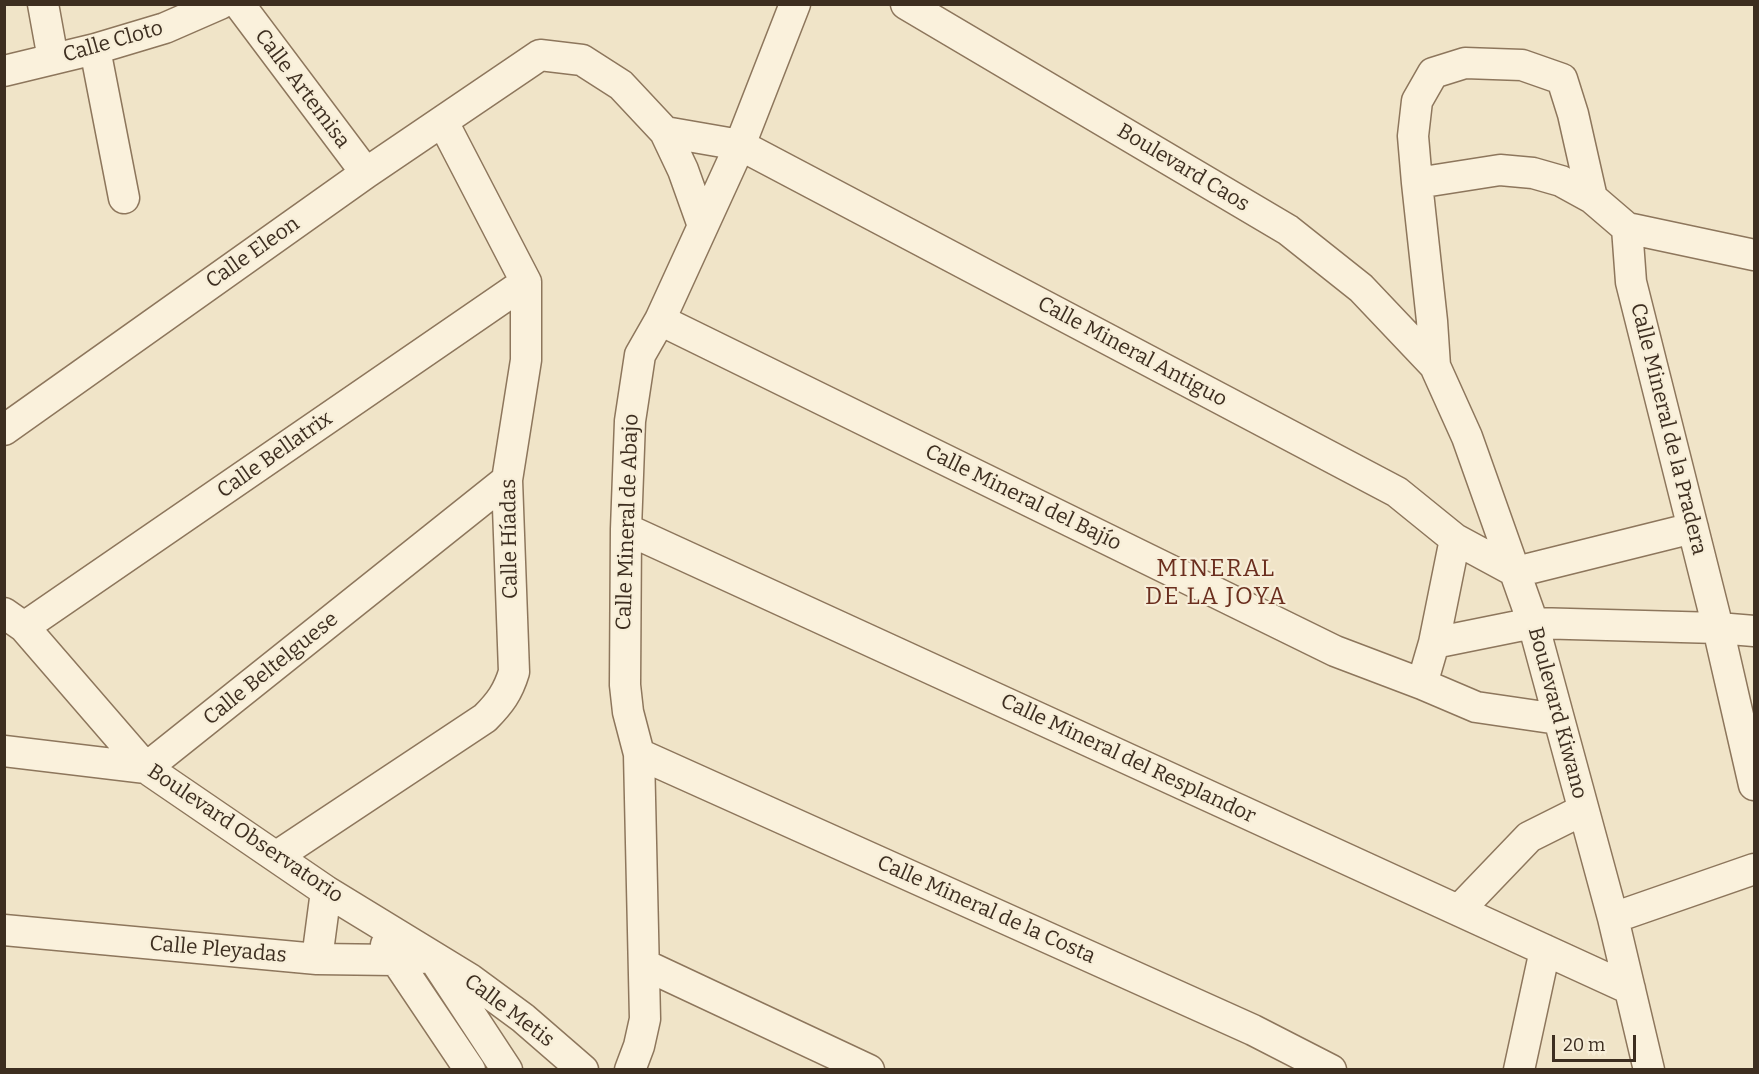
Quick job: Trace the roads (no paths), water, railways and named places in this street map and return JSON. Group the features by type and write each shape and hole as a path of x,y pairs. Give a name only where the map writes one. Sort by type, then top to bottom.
{"street":[{"path":"43,4 53,59"},
{"name":"Calle Cloto","path":"4,72 95,49 165,28 219,4"},
{"name":"Calle Artemisa","path":"239,4 366,173"},
{"name":"Calle Mineral de Abajo","path":"630,1070 639,1046 645,1019 639,754 628,712 625,685 626,529 633,388 640,355 660,320 740,145 795,4"},
{"name":"Boulevard Caos","path":"906,4 1288,230 1361,288 1434,366"},
{"path":"95,49 124,198"},
{"name":"Calle Eleon","path":"4,430 366,173 540,55 582,60 621,85 665,132 683,170 703,225"},
{"path":"1434,366 1432,321 1419,216 1413,136 1417,101 1433,73 1465,63 1522,65 1562,79 1573,114 1592,198"},
{"name":"Calle Híadas","path":"277,856 485,717 501,703 509,689 514,672 507,480 526,360 526,282 443,122"},
{"name":"Calle Mineral Antiguo","path":"665,132 740,145 1397,492 1455,539 1516,572"},
{"path":"1417,183 1500,170 1533,173 1561,181 1592,198 1627,228 1755,255"},
{"name":"Calle Mineral de la Pradera","path":"1627,228 1631,282 1755,785"},
{"name":"Calle Bellatrix","path":"14,620 526,282"},
{"name":"Calle Mineral del Bajío","path":"660,320 1335,651 1476,707 1558,719"},
{"name":"Boulevard Kiwano","path":"1434,366 1467,437 1533,623 1613,918 1649,1070"},
{"name":"Calle Beltelguese","path":"146,768 507,480"},
{"path":"1516,572 1693,528"},
{"name":"Calle Mineral del Resplandor","path":"626,529 1630,989"},
{"path":"1422,684 1434,643 1455,539"},
{"name":"Boulevard Observatorio","path":"14,620 146,768 326,891 433,957 507,1070"},
{"path":"1434,643 1533,623 1755,630"},
{"path":"4,751 146,768"},
{"name":"Calle Mineral de la Costa","path":"639,754 1253,1030 1331,1070"},
{"path":"1459,910 1529,837 1583,810"},
{"path":"1613,918 1755,869"},
{"path":"317,959 326,891"},
{"name":"Boulevard Observatorio","path":"368,916 395,960 471,1070"},
{"name":"Calle Pleyadas","path":"4,930 317,959 395,960 433,957"},
{"path":"1519,1070 1545,950"},
{"name":"Calle Metis","path":"433,957 470,979 523,1018 583,1070"},
{"path":"645,965 869,1070"}],"district":[{"name":"MINERAL DE LA JOYA","path":"1216,583"}]}
